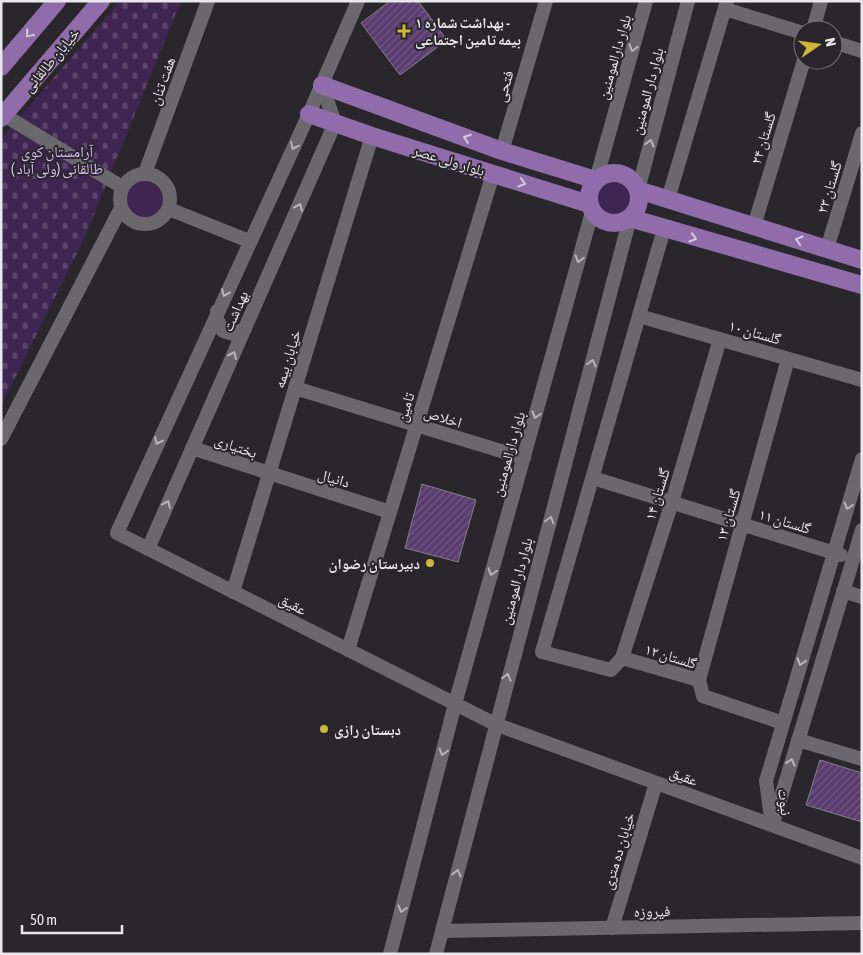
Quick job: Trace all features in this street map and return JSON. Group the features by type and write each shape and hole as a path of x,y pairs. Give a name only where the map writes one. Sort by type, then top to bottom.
{"main road":[{"path":"1,67 57,1"},
{"name":"خیابان طالقانی","path":"3,117 101,1"},
{"name":"بلوار ولی عصر","path":"322,86 502,151 596,180"},
{"name":"بلوار ولی عصر","path":"309,114 591,208"},
{"path":"638,190 638,205 630,218 614,224 598,218 591,208 591,187 596,180 611,173 620,174 627,177 638,190 862,260"},
{"path":"630,218 862,285"}],"street":[{"name":"هفت تنان","path":"146,173 208,1"},
{"name":"بهداشت","path":"117,532 249,241 322,86 358,1"},
{"name":"فتحی","path":"502,151 546,1"},
{"name":"بلوار دارالمومنین","path":"596,180 646,1"},
{"name":"بلوار دار المومنین","path":"638,190 688,1"},
{"path":"815,20 821,1"},
{"path":"668,199 726,5 793,29"},
{"path":"843,45 862,51"},
{"name":"گلستان ۲۴","path":"754,226 801,70"},
{"path":"322,86 335,123"},
{"path":"3,117 122,187"},
{"name":"بهداشت","path":"148,549 335,123"},
{"name":"گلستان ۲۳","path":"828,249 862,133"},
{"name":"خیابان بیمه","path":"233,592 372,136"},
{"path":"146,173 154,174 166,185 170,192 168,208 157,221 149,224 132,221 121,208 119,200 122,187 130,178 146,173"},
{"name":"تامین","path":"348,650 493,174"},
{"path":"1,439 121,208"},
{"path":"168,208 249,241"},
{"name":"بلوار دارالمومنین","path":"455,704 591,208"},
{"name":"بلوار دار المومنین","path":"436,954 495,724 630,218"},
{"path":"593,478 664,229"},
{"path":"217,311 216,319 223,331 233,334 245,328"},
{"name":"گلستان ۱۰","path":"639,316 862,380"},
{"name":"گلستان ۱۴","path":"622,658 672,502 720,339"},
{"name":"گلستان ۱۳","path":"699,680 788,358"},
{"name":"اخلاص","path":"295,388 524,458"},
{"name":"بختیاری","path":"192,448 269,475"},
{"name":"نبوت","path":"772,825 766,780 862,459"},
{"name":"دانیال","path":"269,475 390,512"},
{"name":"گلستان ۱۱","path":"593,478 853,559"},
{"name":"گلستان ۱۲","path":"593,478 542,652 611,670 622,658 699,680 703,696 783,723"},
{"name":"نبوت","path":"772,825 862,530"},
{"name":"عقیق","path":"117,532 495,724 862,858"},
{"path":"843,591 862,597"},
{"path":"390,954 455,704"},
{"path":"798,740 862,759"},
{"name":"خیابان ده متری","path":"612,928 656,783"},
{"name":"فیروزه","path":"442,931 862,923"}],"green space":[{"name":"آرامستان کوی طالقانی (ولی آباد )","path":"120,1 181,1 84,239 1,406 1,139"},
{"path":"145,176 157,180 163,186 167,198 163,210 157,216 145,220 133,216 127,210 123,198 127,186 133,180"},
{"path":"610,178 618,178 625,181 631,187 634,198 631,209 625,215 618,218 610,218 603,215 597,209 594,202 594,194 597,187 603,181"}],"building":[{"name":"بهداشت شماره ۱ - بیمه تامین اجتماعی","path":"390,1 418,1 447,40 400,75 361,23"},
{"path":"422,484 476,500 458,562 405,548"},
{"path":"820,760 862,773 862,822 806,805"}],"place":[{"name":"بهداشت شماره ۱ - بیمه تامین اجتماعی","path":"404,31"},
{"name":"دبیرستان رضوان","path":"430,563"},
{"name":"دبستان رازی","path":"324,729"}]}
